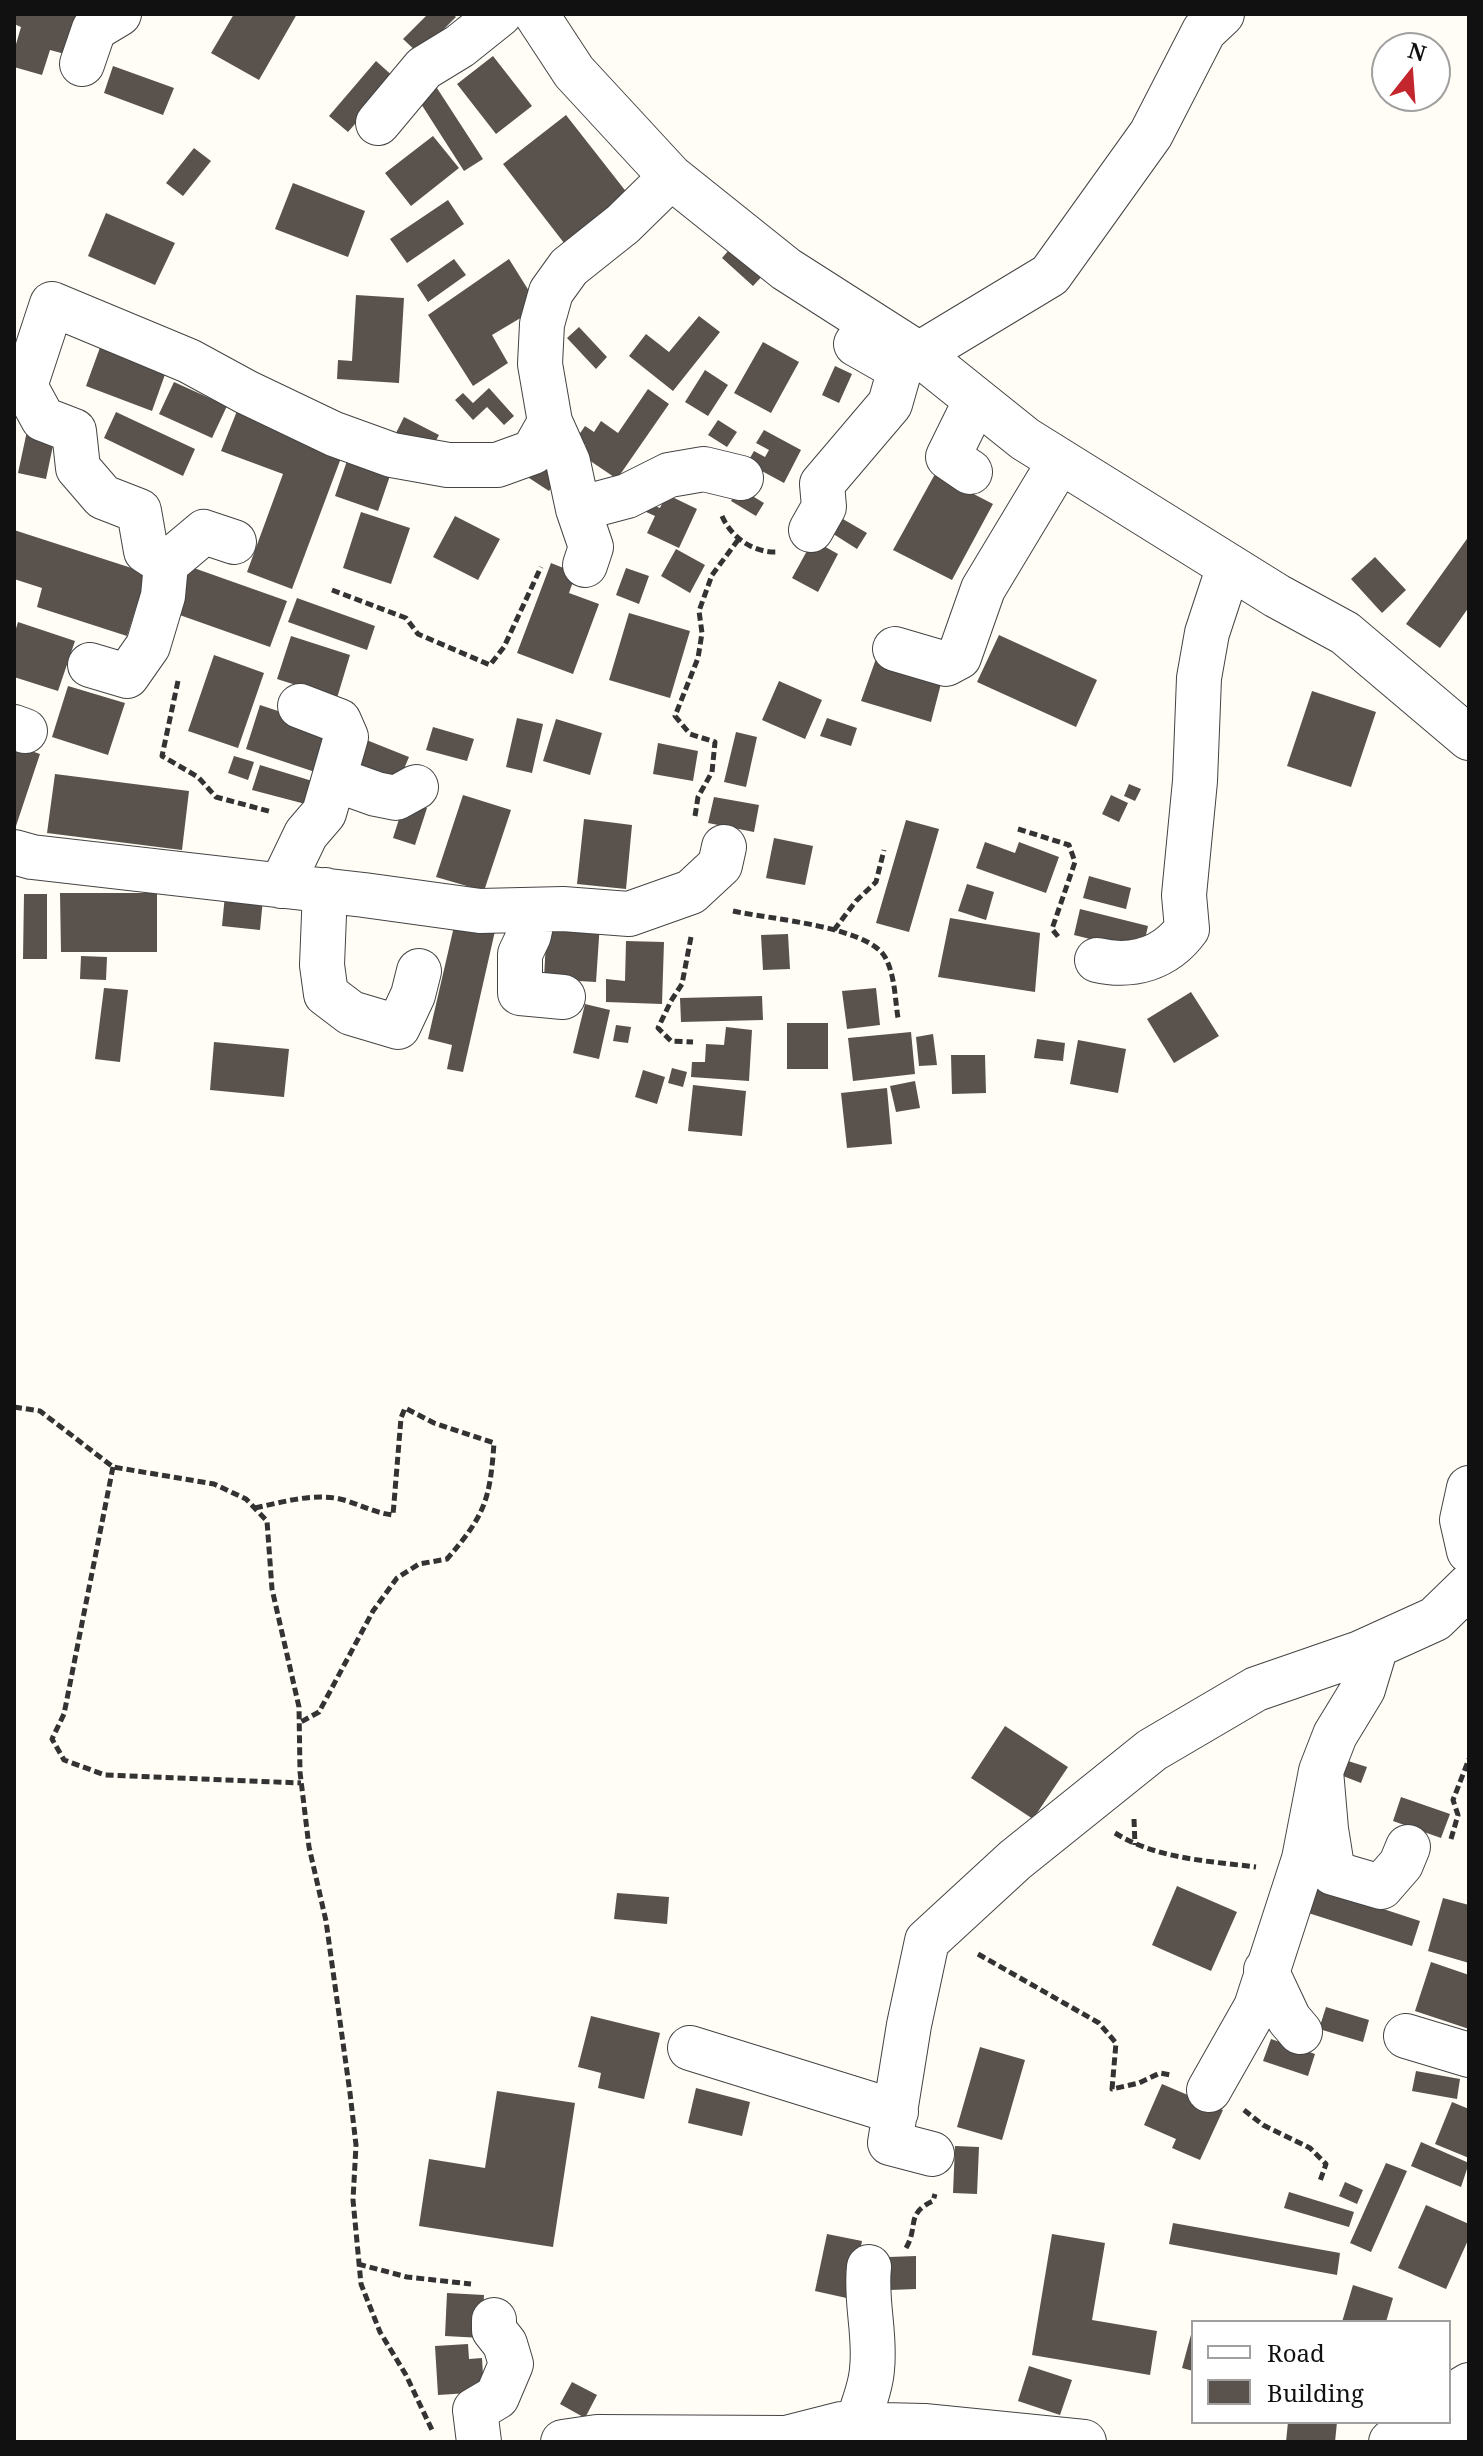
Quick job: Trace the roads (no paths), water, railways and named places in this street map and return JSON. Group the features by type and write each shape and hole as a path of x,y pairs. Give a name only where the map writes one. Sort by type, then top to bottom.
{"street":[{"path":"82,64 94,29 119,14"},
{"path":"378,123 424,68 460,46 500,14"},
{"path":"536,14 574,72 671,177 786,269 919,354 1025,439 1277,596 1345,633 1467,733"},
{"path":"919,354 1050,275 1151,134 1204,31 1222,14"},
{"path":"585,565 591,547 578,509 568,462 550,422 540,364 542,324 551,292 569,267 623,224 671,177"},
{"path":"811,530 824,507 822,484 890,404 900,369 867,352 836,327 834,299"},
{"path":"166,564 146,551 139,511 103,497 78,468 74,431 43,419 25,386 52,304 189,361 334,434 392,455 448,465 497,465 533,452 550,422"},
{"path":"970,472 948,457 976,400"},
{"path":"895,649 946,664 959,657 983,589 1060,461"},
{"path":"578,509 627,496 669,475 704,469 731,475"},
{"path":"90,665 127,676 148,646 163,596 166,564 204,532 234,542"},
{"path":"1097,960 1116,964 1149,960 1177,942 1187,929 1184,895 1195,781 1199,678 1207,633 1229,566"},
{"path":"281,886 306,834 324,813 346,737 339,721 300,706"},
{"path":"334,779 396,798 416,787"},
{"path":"14,852 32,857 480,911 629,914 691,892 720,865 724,847"},
{"path":"325,890 322,965 326,994 351,1013 398,1027 413,995 419,971"},
{"path":"534,910 529,935 520,954 520,993 563,997"},
{"path":"1469,1488 1462,1520 1469,1551"},
{"path":"932,2154 890,2143 909,2025 927,1941 1015,1860 1152,1750 1256,1689 1376,1646 1435,1619 1469,1586"},
{"path":"1209,2090 1256,2007 1301,1866 1321,1771 1335,1735 1363,1689 1376,1646"},
{"path":"1321,1771 1333,1873 1381,1887 1401,1864 1408,1847"},
{"path":"1266,1970 1289,2019 1300,2032"},
{"path":"1406,2036 1463,2056 1469,2055"},
{"path":"690,2048 896,2112"},
{"path":"857,2425 873,2364 872,2308 867,2286 869,2267"},
{"path":"479,2442 475,2410 497,2397 511,2364 505,2344 494,2330 494,2320"},
{"path":"873,2364 890,2393 910,2412 941,2427"},
{"path":"1451,2396 1469,2385"},
{"path":"563,2442 597,2437 786,2438 841,2424 941,2427 1080,2442"},
{"path":"1391,2442 1412,2424"}]}
